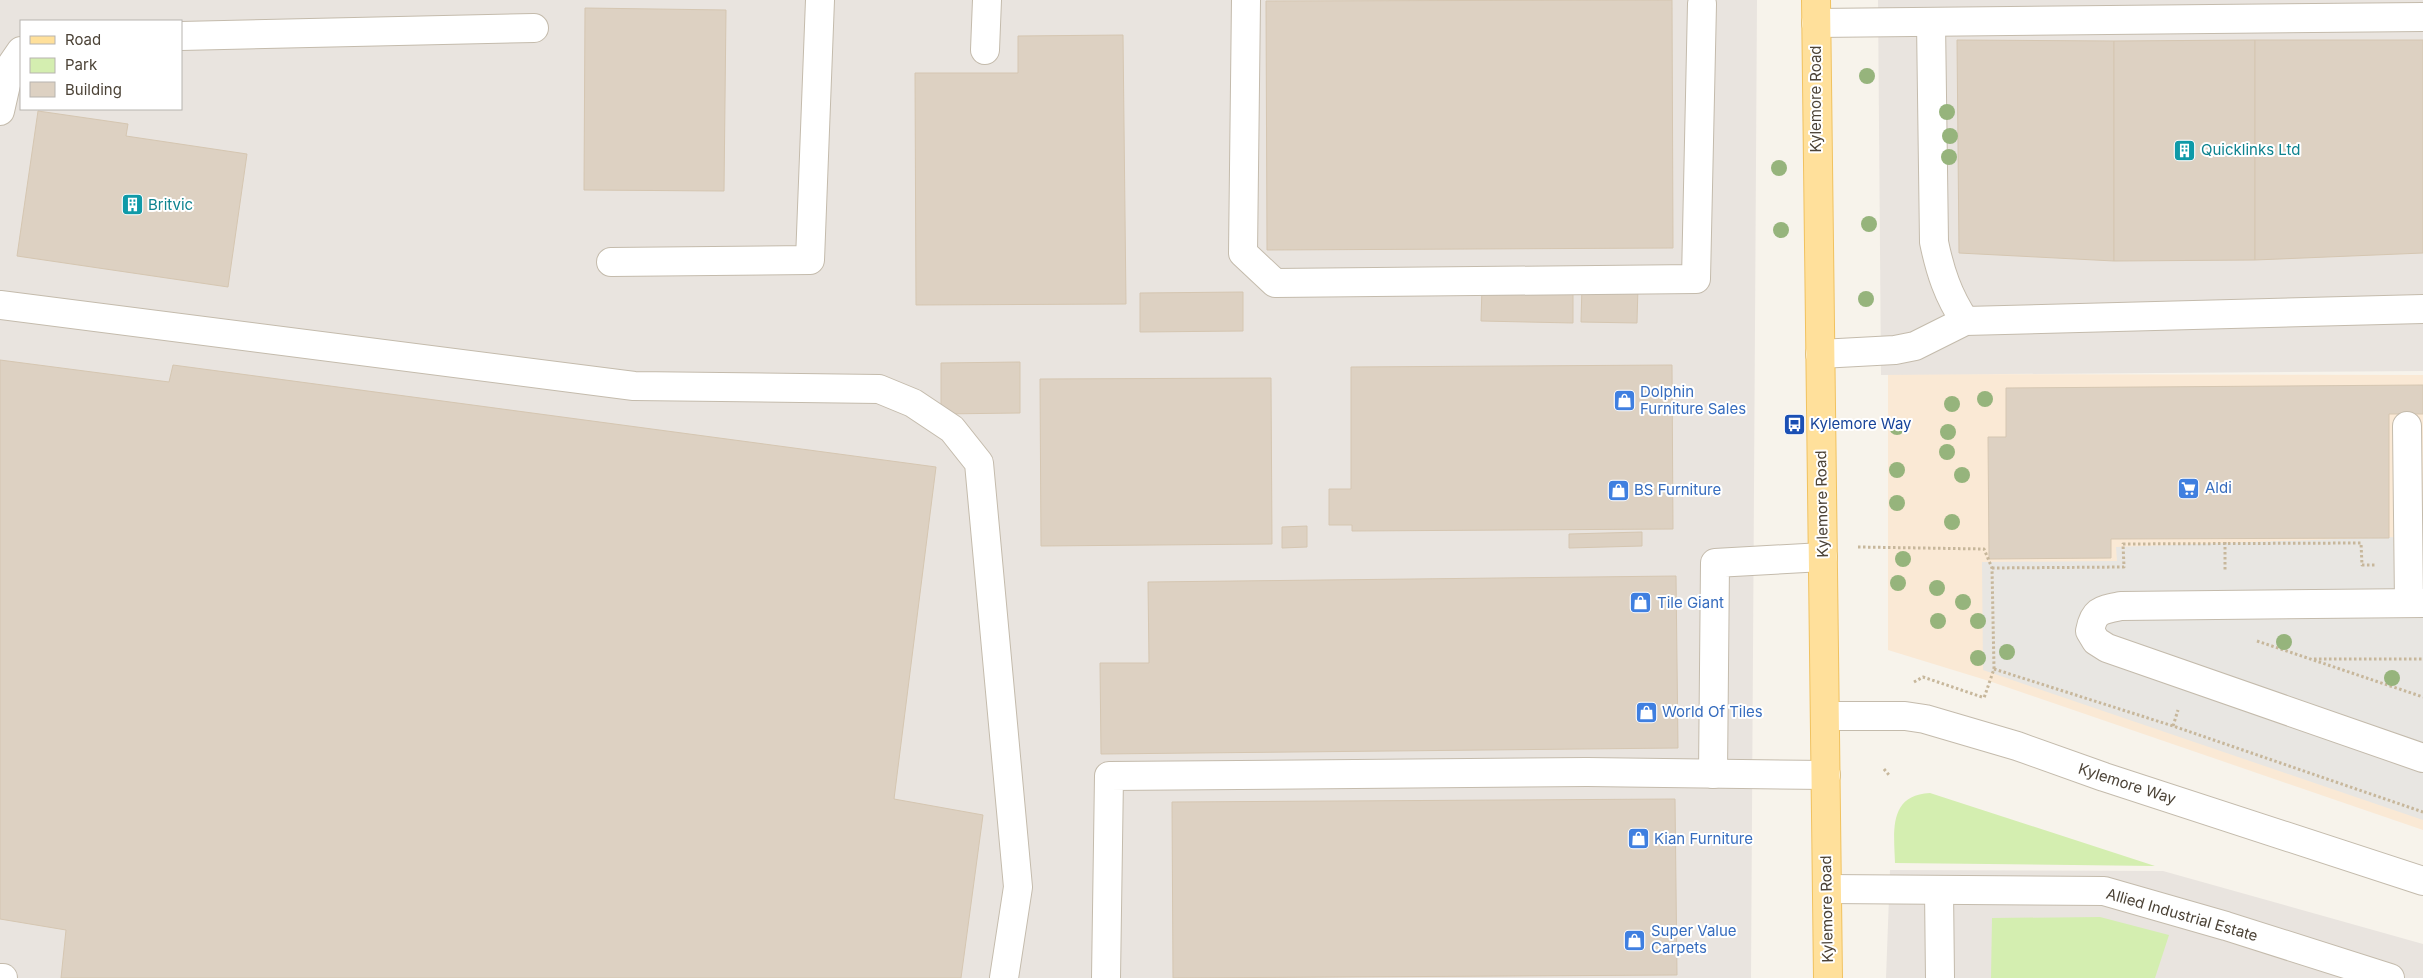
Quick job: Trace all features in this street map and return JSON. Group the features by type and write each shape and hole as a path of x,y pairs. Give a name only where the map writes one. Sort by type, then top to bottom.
{"main road":[{"name":"Kylemore Road","path":"1816,11 1828,978"}],"street":[{"path":"611,262 810,260 820,0"},
{"path":"985,50 987,0"},
{"path":"1246,0 1242,253 1275,283 1696,278 1702,4"},
{"path":"1816,11 1931,22 2423,17"},
{"path":"1931,22 1934,242 1941,273 1952,303 1965,321"},
{"path":"182,36 534,28"},
{"path":"0,111 10,67 20,52"},
{"path":"0,305 634,386 879,389 913,403 952,429 979,463 1018,887 1004,978"},
{"path":"1820,354 1895,350 1915,346 1965,321 2423,309"},
{"path":"2407,426 2409,564 2416,603 2121,606 2101,610 2092,620 2090,632 2096,641 2107,648 2423,758"},
{"path":"1713,774 1715,562 1823,552"},
{"name":"Kylemore Way","path":"1825,716 1905,716 1925,719 2017,746 2104,777 2423,881"},
{"path":"1106,978 1109,776 1577,772 1826,775"},
{"name":"Allied Industrial Estate","path":"1827,889 2104,891 2226,926 2390,978"},
{"path":"1939,890 1940,978"}],"path":[{"path":"1992,568 2124,567 2123,544 2225,542 2361,543 2362,565 2409,564"},
{"path":"1823,552 1984,548 1992,568 1994,670 1984,698"},
{"path":"2423,659 2311,659 2423,697"},
{"path":"1994,670 2173,726 2423,812"},
{"path":"1884,769 1888,776"}],"shaded area":[{"path":"0,0 1757,0 1751,978 0,978"},
{"path":"1878,0 2423,0 2423,371 1881,375"},
{"path":"1888,374 2423,375 2423,830 1989,681 1888,650"},
{"path":"2423,536 2423,820 1983,670 1982,562 2117,561 2116,547"},
{"path":"1890,870 2163,871 2423,944 2423,978 1886,978"}],"green space":[{"path":"1930,793 2155,866 1895,863 1894,839 1896,817 1900,808 1907,800 1916,795"},
{"path":"2100,917 2169,935 2155,978 1991,978 1992,918"}],"building":[{"path":"1672,0 1673,248 1267,250 1266,1"},
{"path":"585,8 726,10 724,191 584,190"},
{"path":"1123,35 1126,304 916,305 915,73 1018,73 1018,36"},
{"path":"1957,40 2114,41 2114,261 1959,253"},
{"name":"Quicklinks Ltd","path":"2255,40 2255,260 2114,261 2114,41"},
{"path":"2255,40 2423,40 2423,253 2255,260"},
{"name":"Britvic","path":"38,111 128,124 126,136 247,154 228,287 17,256"},
{"path":"1582,285 1638,286 1637,323 1581,322"},
{"path":"1482,287 1573,290 1573,323 1481,321"},
{"path":"1243,292 1243,331 1140,332 1140,293"},
{"path":"0,360 169,382 173,365 936,467 894,799 983,815 961,978 61,978 66,930 0,919"},
{"path":"1020,362 1020,413 941,414 941,363"},
{"path":"1672,365 1673,529 1352,531 1352,525 1329,525 1329,489 1351,489 1351,367"},
{"path":"1271,378 1272,544 1041,546 1040,379"},
{"name":"Aldi","path":"2423,385 2423,414 2389,414 2389,538 2111,539 2111,558 1989,559 1988,437 2006,437 2006,388"},
{"path":"1307,526 1307,547 1282,548 1282,527"},
{"path":"1642,532 1642,546 1569,548 1569,534"},
{"path":"1676,576 1678,748 1101,754 1100,663 1149,663 1148,582"},
{"path":"1675,799 1677,975 1173,978 1172,802"}],"place":[{"name":"Quicklinks Ltd","path":"2185,150"},
{"name":"Britvic","path":"132,205"},
{"name":"Dolphin Furniture Sales","path":"1624,401"},
{"name":"Kylemore Way","path":"1794,424"},
{"name":"Aldi","path":"2189,488"},
{"name":"BS Furniture","path":"1618,490"},
{"name":"Tile Giant","path":"1641,603"},
{"name":"World Of Tiles","path":"1646,712"},
{"name":"Kian Furniture","path":"1638,839"},
{"name":"Super Value Carpets","path":"1635,940"}]}
